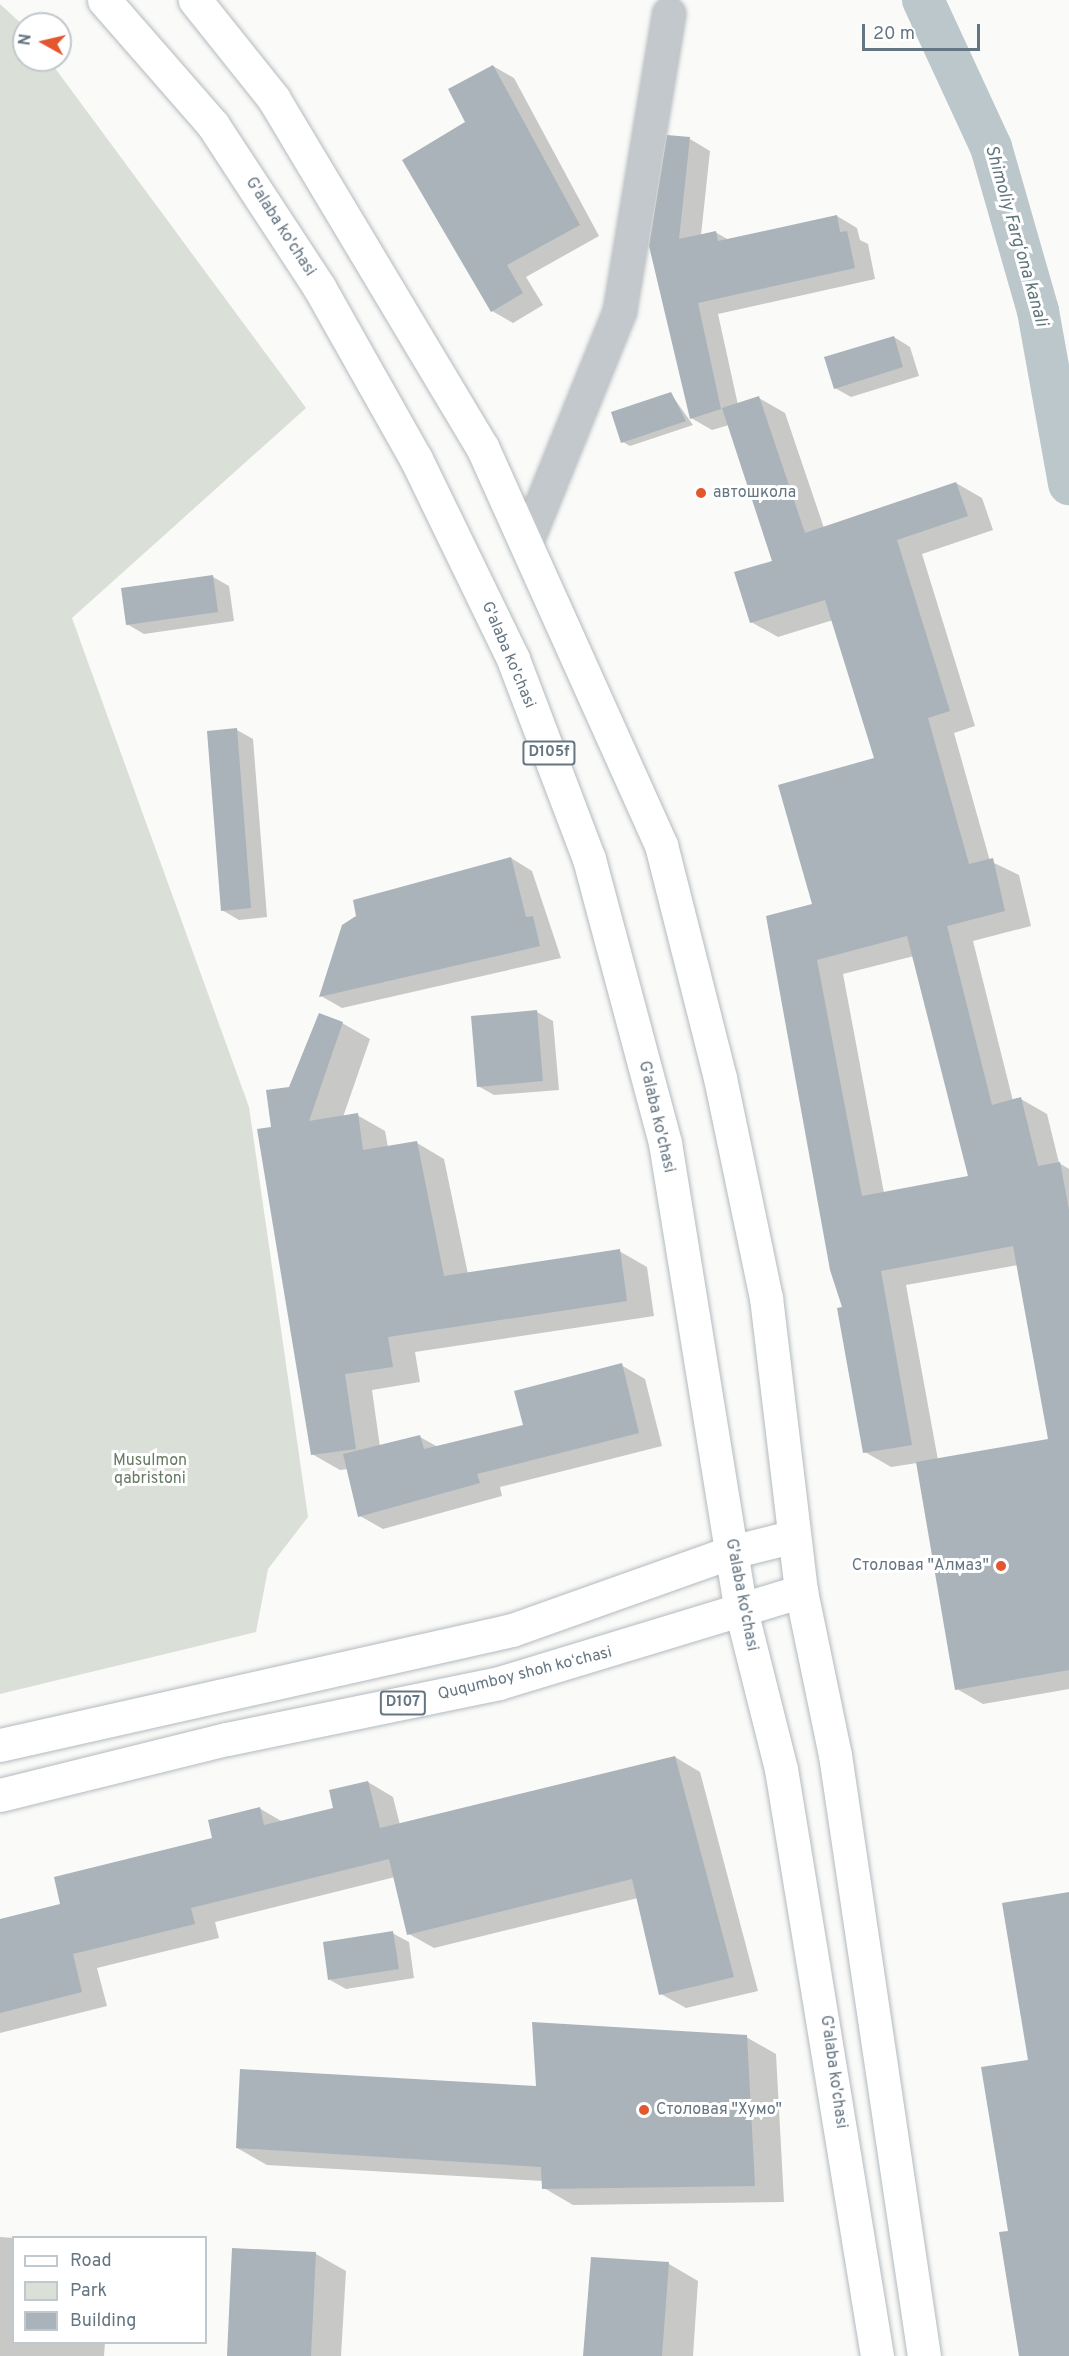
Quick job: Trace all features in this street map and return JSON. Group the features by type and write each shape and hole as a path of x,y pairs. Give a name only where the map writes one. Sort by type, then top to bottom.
{"main road":[{"name":"G'alaba ko'chasi","path":"104,0 213,125 319,287 416,459 513,659 589,859 665,1143 741,1610 783,1780 877,2356"},
{"path":"195,0 274,99 357,234 482,447 661,845 720,1078 766,1298 791,1537 835,1755 924,2356"},
{"path":"0,1745 512,1630 731,1552 791,1537"},
{"name":"Ququmboy shoh koʻchasi","path":"0,1795 227,1739 499,1683 801,1591"}],"street":[{"path":"526,544 620,311 669,14"}],"green space":[{"name":"Musulmon qabristoni","path":"0,4 12,15 12,72 58,72 306,408 72,618 249,1107 308,1517 268,1569 256,1632 0,1694"}],"building":[{"path":"493,65 580,225 507,265 523,293 491,312 402,160 465,122 448,89"},
{"path":"667,135 690,137 679,239 716,231 718,241 837,215 840,232 847,231 855,268 698,303 721,409 690,419 649,246"},
{"path":"894,336 903,367 834,389 824,357"},
{"path":"671,392 686,421 621,443 611,412"},
{"path":"759,396 805,533 956,482 968,516 897,540 950,711 928,718 969,864 993,858 1005,911 947,926 992,1105 1021,1097 1038,1166 1060,1162 1069,1210 1069,1670 955,1690 916,1462 1048,1439 1013,1246 881,1271 912,1445 863,1453 837,1308 842,1307 830,1270 766,916 812,904 778,785 874,758 825,600 750,623 734,572 772,561 722,408","holes":["907,936 968,1176 862,1196 817,960"]},
{"path":"213,575 218,612 126,625 121,588"},
{"path":"237,728 251,908 221,911 207,731"},
{"path":"511,857 526,917 533,916 540,946 319,997 342,925 356,916 353,900"},
{"path":"537,1010 543,1081 477,1087 471,1016"},
{"path":"319,1013 343,1022 309,1121 358,1113 363,1150 417,1141 444,1276 620,1249 627,1301 388,1337 393,1367 345,1374 356,1449 311,1455 257,1129 271,1127 266,1090 289,1087"},
{"path":"622,1363 639,1433 477,1474 480,1483 358,1517 343,1454 420,1435 424,1449 523,1425 514,1391"},
{"path":"675,1756 734,1977 659,1995 632,1879 407,1935 389,1859 191,1908 195,1924 73,1954 82,1992 0,2013 0,1919 60,1904 54,1877 212,1838 208,1820 260,1807 264,1825 333,1808 329,1790 368,1781 380,1828"},
{"path":"1069,1892 1069,2356 1019,2356 999,2232 1008,2231 981,2067 1028,2060 1002,1903"},
{"path":"393,1931 399,1969 328,1980 323,1942"},
{"path":"532,2022 747,2035 755,2186 542,2189 541,2167 236,2148 240,2069 536,2086"},
{"path":"232,2248 316,2252 311,2356 227,2356"},
{"path":"591,2257 669,2262 662,2356 583,2356"}],"waterway":[{"name":"Shimoliy Fargʻona kanali","path":"923,0 991,147 1038,311 1069,484"}],"place":[{"name":"автошкола","path":"701,493"},
{"name":"Столовая \"Алмаз\"","path":"1001,1566"},
{"name":"Столовая \"Хумо\"","path":"644,2110"}]}
